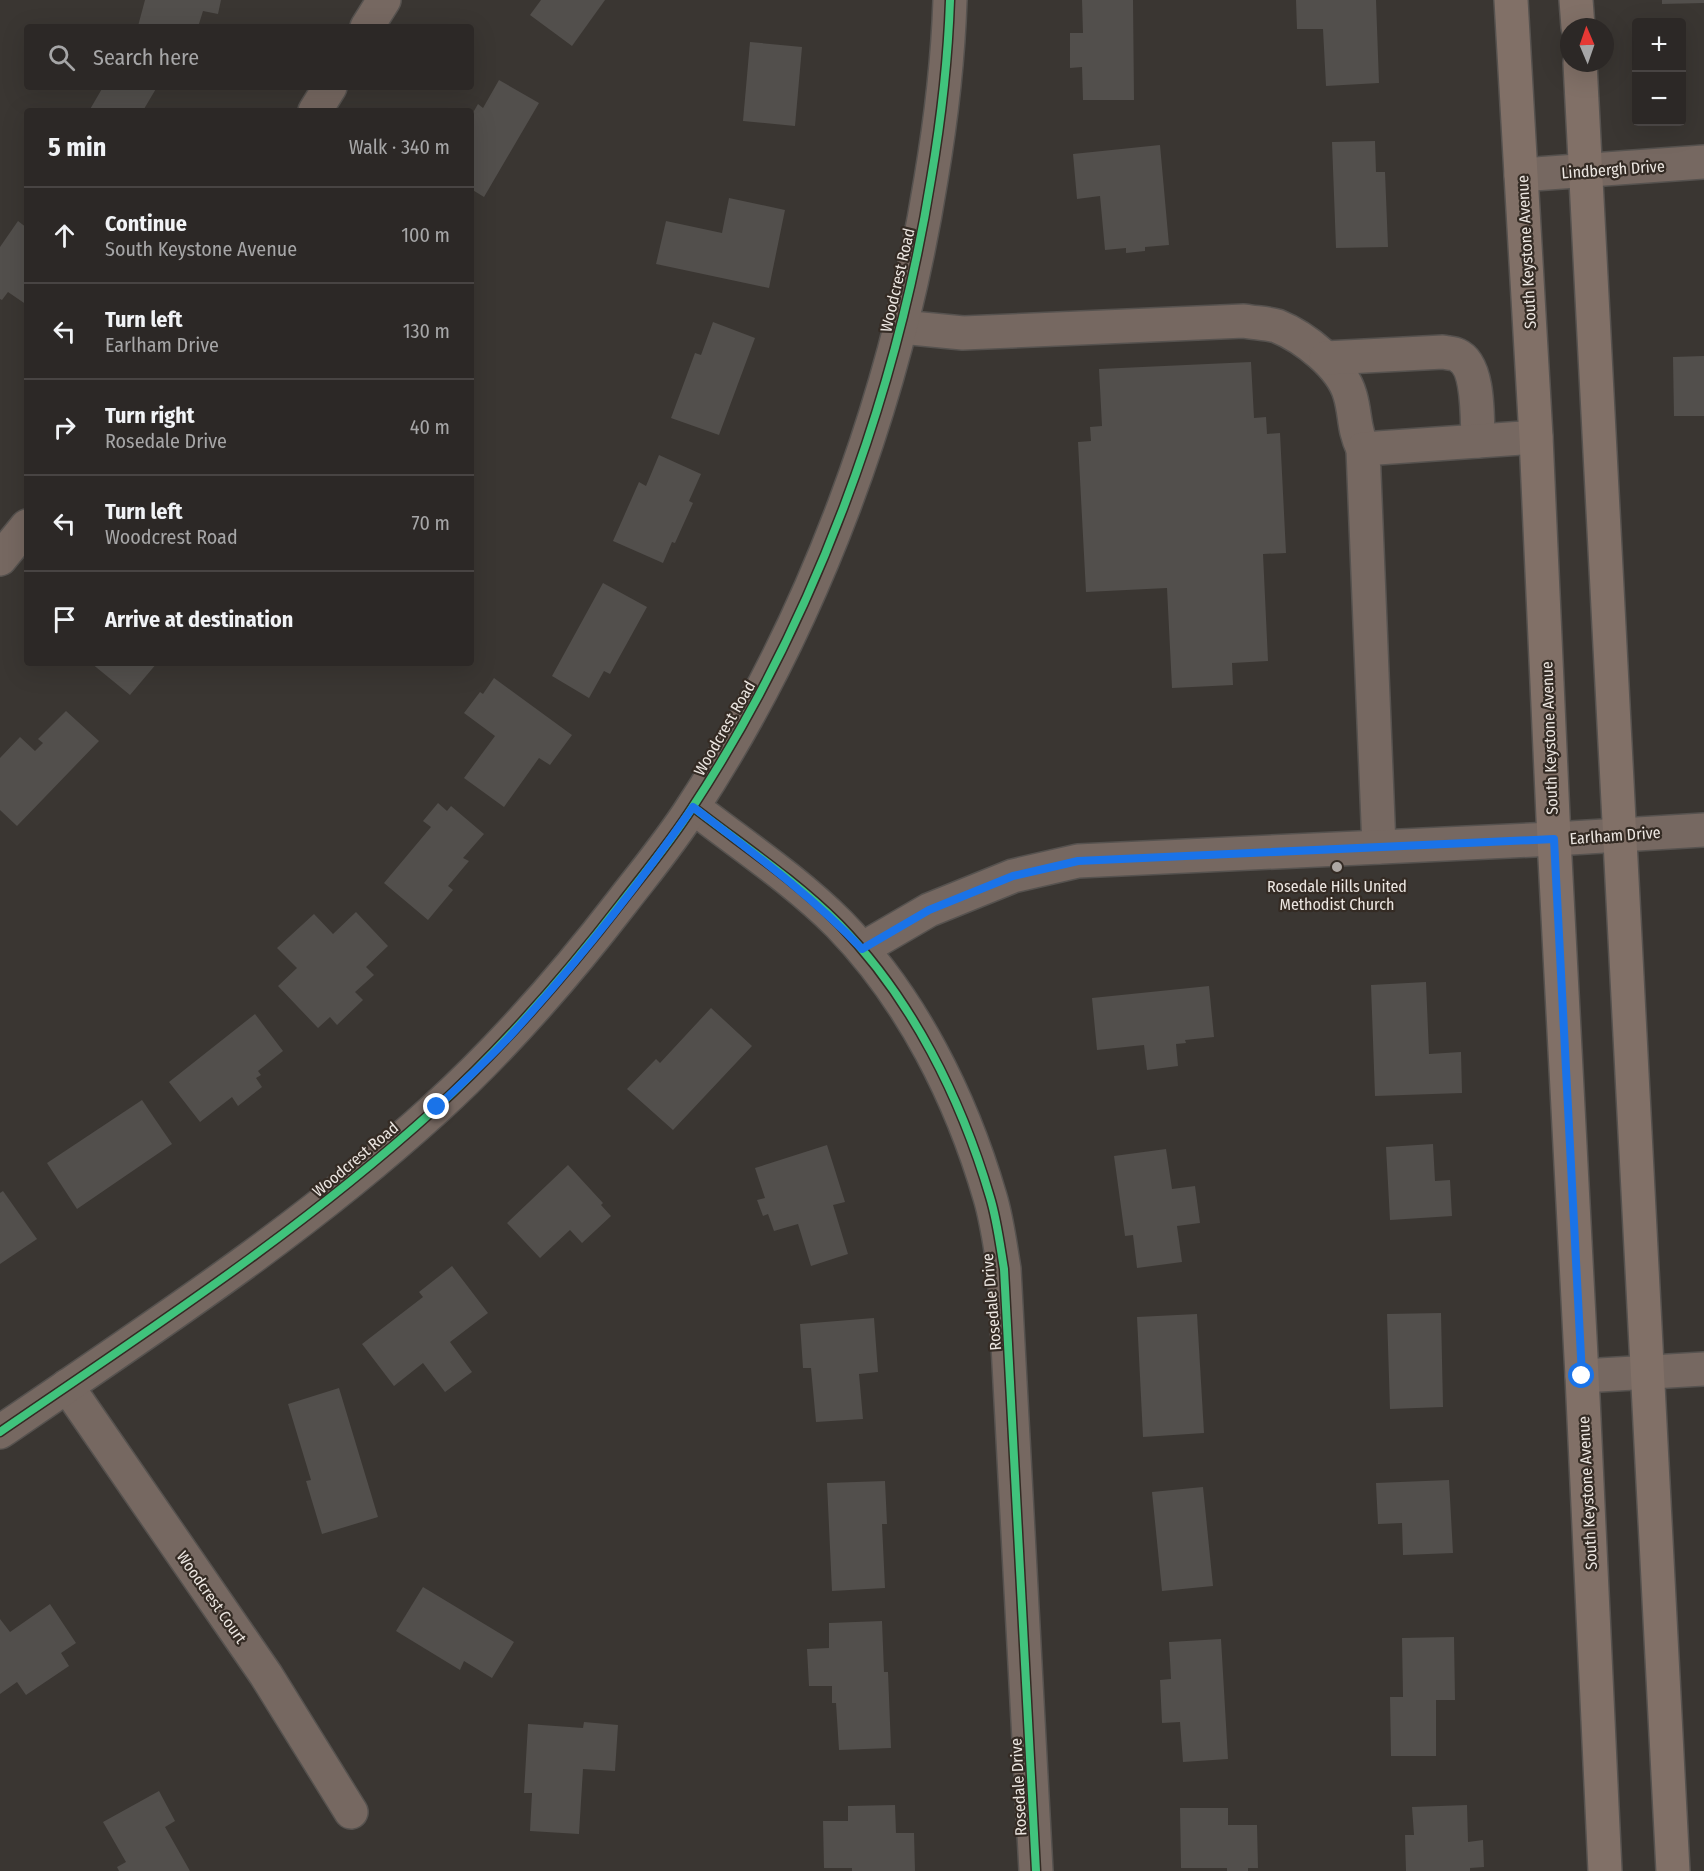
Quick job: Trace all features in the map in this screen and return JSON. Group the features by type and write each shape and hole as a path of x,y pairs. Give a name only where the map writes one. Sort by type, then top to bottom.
{"main road":[{"name":"South Keystone Avenue","path":"1511,0 1536,437 1605,1871"},
{"path":"1576,0 1577,18"},
{"path":"1580,72 1673,1871"}],"street":[{"path":"369,24 384,0"},
{"name":"Woodcrest Road","path":"0,1432 270,1245 363,1173 437,1107 508,1038 574,965 665,848 693,807 744,723 774,666 822,560 863,455 883,393 922,234 940,122 950,0"},
{"path":"317,108 328,90"},
{"name":"Lindbergh Drive","path":"1521,175 1704,162"},
{"path":"901,327 963,333 1244,321 1276,326 1297,337 1326,358 1340,372 1350,394 1356,435 1363,449 1379,847"},
{"path":"1326,358 1443,352 1459,355 1469,367 1475,385 1478,441"},
{"path":"1363,449 1536,437"},
{"path":"0,559 24,530"},
{"name":"Rosedale Drive","path":"693,807 800,889 838,923 862,949 901,1002 935,1059 957,1104 976,1152 991,1200 1004,1269 1036,1871"},
{"name":"Earlham Drive","path":"862,949 929,910 1013,876 1078,861 1704,830"},
{"path":"1582,1376 1704,1369"},
{"name":"Woodcrest Court","path":"67,1386 266,1675 351,1812"}],"building":[{"path":"145,0 221,0 218,14 203,11 199,24 139,24"},
{"path":"541,0 605,0 572,46 530,15"},
{"path":"1082,0 1133,0 1134,100 1083,100 1082,67 1070,68 1070,33 1083,33"},
{"path":"1296,0 1376,0 1379,83 1326,86 1323,29 1297,29"},
{"path":"1662,0 1704,0 1704,3 1662,4"},
{"path":"750,42 802,47 795,126 743,121"},
{"path":"499,80 539,103 484,197 474,191 474,111 478,104 483,108"},
{"path":"101,90 155,90 145,108 91,108"},
{"path":"1375,141 1376,172 1385,172 1388,247 1336,248 1332,142"},
{"path":"1160,145 1169,245 1145,247 1145,251 1126,253 1126,248 1105,250 1100,196 1077,199 1073,154"},
{"path":"729,198 785,210 769,288 656,264 666,221 722,233"},
{"path":"18,221 24,226 24,303 8,292 2,300 0,299 0,247"},
{"path":"713,322 755,338 719,435 671,418 695,353 701,355"},
{"path":"1704,356 1704,416 1674,416 1673,357"},
{"path":"1251,362 1254,418 1266,417 1267,434 1280,433 1286,553 1263,554 1268,661 1232,663 1233,685 1172,688 1167,588 1086,592 1078,442 1091,441 1090,427 1102,426 1099,369"},
{"path":"659,455 701,474 689,501 693,503 663,563 613,541 639,482 646,486"},
{"path":"603,583 647,607 610,674 604,671 589,698 552,676"},
{"path":"95,666 154,666 130,695"},
{"path":"494,678 572,735 550,765 539,758 504,807 464,778 495,736 464,713 480,692 483,694"},
{"path":"66,711 99,741 17,826 0,810 0,758 20,737 35,751 43,743 38,739"},
{"path":"438,803 447,811 451,806 484,834 463,858 469,861 448,886 453,890 428,920 384,883 431,827 423,821"},
{"path":"356,912 388,946 366,967 374,975 355,992 363,1000 337,1025 330,1017 318,1028 278,986 297,968 277,948 314,914 333,934"},
{"path":"1426,982 1429,1054 1461,1052 1462,1093 1375,1096 1371,985"},
{"path":"1209,986 1214,1037 1185,1040 1186,1043 1176,1044 1178,1066 1147,1070 1144,1045 1097,1050 1092,998"},
{"path":"711,1008 752,1046 673,1130 627,1089 656,1059 660,1063"},
{"path":"255,1014 283,1051 258,1071 261,1075 256,1078 262,1087 238,1106 232,1097 200,1122 169,1082"},
{"path":"142,1100 172,1144 77,1209 47,1163"},
{"path":"1433,1144 1435,1181 1450,1180 1452,1216 1390,1220 1386,1147"},
{"path":"827,1145 845,1202 833,1205 848,1254 811,1266 798,1224 774,1231 768,1214 763,1216 757,1200 765,1198 755,1168"},
{"path":"1166,1149 1172,1189 1195,1186 1200,1223 1177,1226 1182,1262 1137,1268 1133,1235 1125,1236 1114,1156"},
{"path":"568,1165 603,1203 601,1205 611,1216 582,1243 570,1230 540,1258 507,1223"},
{"path":"3,1191 37,1239 0,1264 0,1193"},
{"path":"452,1266 488,1313 450,1342 472,1372 445,1392 423,1363 394,1386 362,1344 423,1297 419,1292"},
{"path":"1441,1313 1443,1407 1390,1409 1387,1314"},
{"path":"1197,1314 1204,1433 1143,1437 1137,1317"},
{"path":"874,1318 878,1372 859,1374 863,1419 816,1422 811,1368 803,1368 800,1324"},
{"path":"339,1388 378,1517 322,1534 306,1481 311,1480 288,1404"},
{"path":"1449,1480 1453,1553 1403,1555 1402,1523 1378,1524 1376,1483"},
{"path":"885,1481 887,1524 882,1524 885,1588 832,1591 827,1483"},
{"path":"1203,1487 1213,1586 1162,1591 1152,1492"},
{"path":"423,1587 514,1642 492,1678 464,1661 460,1670 396,1631"},
{"path":"50,1604 76,1643 61,1653 69,1666 26,1695 17,1682 0,1694 0,1619 10,1632"},
{"path":"882,1621 884,1672 888,1672 891,1748 839,1750 836,1703 832,1703 832,1686 809,1686 807,1649 829,1648 829,1623"},
{"path":"1454,1637 1455,1700 1436,1700 1436,1756 1391,1756 1390,1697 1403,1697 1402,1638"},
{"path":"1221,1639 1228,1759 1183,1762 1180,1722 1162,1723 1160,1680 1171,1679 1169,1642"},
{"path":"584,1722 618,1725 615,1771 583,1769 579,1834 530,1831 532,1793 524,1793 528,1724 583,1728"},
{"path":"159,1791 175,1821 165,1827 190,1871 119,1871 117,1867 126,1862 103,1822"},
{"path":"895,1805 896,1833 914,1833 915,1871 852,1871 852,1868 824,1868 823,1821 848,1821 848,1806"},
{"path":"1467,1805 1468,1842 1483,1840 1484,1867 1470,1868 1470,1871 1406,1871 1405,1835 1414,1835 1412,1807"},
{"path":"1180,1808 1228,1808 1228,1825 1257,1825 1258,1868 1248,1868 1248,1871 1227,1871 1227,1868 1181,1868"}],"cycle path":[{"path":"0,1432 168,1317 278,1238 384,1154 435,1109 461,1085 556,983 600,930 684,820 736,737 776,662 812,585 844,506 872,425 896,344 916,261 938,135 948,45 950,0"},
{"path":"693,807 805,892 839,924 889,984 911,1017 949,1087 990,1197 1004,1269 1036,1871"}],"place":[{"name":"Rosedale Hills United Methodist Church","path":"1337,867"}],"route":[{"path":"437,1107 508,1038 574,965 665,848 693,807 800,889 838,923 862,949 929,910 1013,876 1078,861 1554,839 1582,1376"}]}
